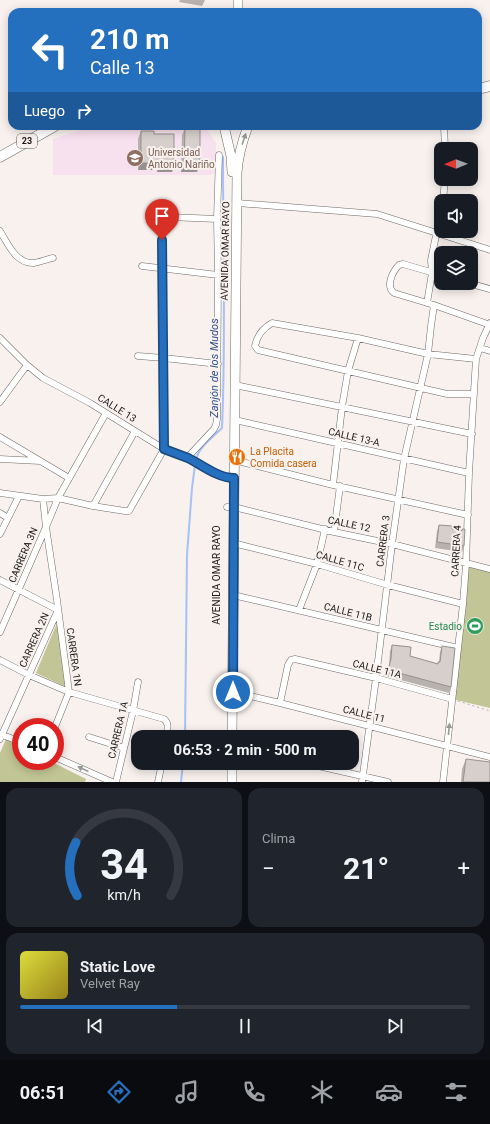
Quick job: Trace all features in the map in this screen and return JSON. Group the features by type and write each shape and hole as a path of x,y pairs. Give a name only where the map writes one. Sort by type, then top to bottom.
{"main road":[{"name":"23","path":"0,157 48,130"}],"street":[{"name":"AVENIDA OMAR RAYO","path":"225,130 232,156 231,507 227,730"},
{"name":"AVENIDA OMAR RAYO","path":"231,478 234,460 237,173 238,157 246,130"},
{"path":"444,130 445,142"},
{"path":"187,458 216,425 218,364 217,219 219,156"},
{"path":"236,203 377,214 434,232"},
{"path":"0,493 43,499 58,498 92,506 129,511 164,449 162,225 168,217 217,219"},
{"path":"0,231 12,251 23,261 36,263 53,258"},
{"path":"427,303 432,273 431,260 435,238"},
{"path":"452,238 490,250"},
{"path":"432,273 403,264 399,265 393,272 391,278 391,291 490,324"},
{"path":"142,266 218,275"},
{"path":"478,286 490,289"},
{"name":"CARRERA 3","path":"362,779 404,459 428,354 430,326 434,305"},
{"path":"474,394 447,394 258,350 255,346 256,341 263,329 272,323 358,338 428,354 476,359"},
{"name":"CARRERA 4","path":"443,782 463,604 476,359 483,338 490,324"},
{"path":"333,484 342,407 348,371 358,338"},
{"name":"CALLE 13","path":"0,339 43,378 90,403 164,449 231,478"},
{"path":"480,348 490,351"},
{"path":"138,356 218,364"},
{"path":"0,402 27,365"},
{"path":"235,385 472,434"},
{"path":"46,527 58,498 106,413"},
{"name":"CALLE 13-A","path":"234,420 469,473"},
{"path":"92,506 135,431"},
{"path":"0,437 69,478"},
{"path":"0,459 41,461"},
{"path":"234,460 468,515"},
{"path":"334,532 340,486"},
{"path":"0,534 18,496"},
{"name":"CARRERA 3N","path":"0,632 46,527 43,499"},
{"name":"AVENIDA OMAR RAYO","path":"231,507 233,544 232,730"},
{"name":"CALLE 12","path":"231,507 325,530 392,544 490,569"},
{"path":"0,513 8,518"},
{"name":"CARRERA 2N","path":"1,736 58,610 46,527"},
{"path":"299,610 317,564 325,530"},
{"name":"CALLE 11C","path":"233,544 317,564 388,585 463,604"},
{"path":"0,580 58,610"},
{"name":"CALLE 11B","path":"233,595 458,648"},
{"name":"CARRERA 1N","path":"58,610 69,692 59,718"},
{"name":"CALLE 11A","path":"280,703 288,665 291,660 296,659 376,678 452,699"},
{"path":"0,660 69,692 164,719 167,721 167,730"},
{"name":"CARRERA 1A","path":"116,782 133,711 138,682"},
{"name":"CALLE 11","path":"233,692 490,757"},
{"path":"1,736 12,739"},
{"path":"89,737 124,748"},
{"path":"64,761 112,782"},
{"path":"158,782 161,770"},
{"path":"227,770 227,782"},
{"path":"232,770 232,782"},
{"path":"330,770 362,779 388,782"}],"path":[{"path":"452,699 490,711"}],"shaded area":[{"name":"Universidad Antonio Nariño","path":"81,130 207,130 216,143 216,173 209,175 53,175 53,139"}],"green space":[{"name":"Estadio","path":"466,564 490,569 490,708 452,699"},
{"path":"57,623 66,687 36,673"},
{"path":"6,739 12,742 12,770 64,770 64,768 86,779 85,782 0,782 0,753"}],"building":[{"path":"185,130 200,130 200,165 184,165"},
{"path":"141,131 154,131 154,134 174,134 174,165 141,163"},
{"path":"439,525 452,526 452,529 462,531 462,529 465,529 464,546 437,542"},
{"path":"392,645 411,647 410,656 438,664 438,662 440,662 442,646 455,648 451,687 388,670 391,659"},
{"path":"466,759 490,762 490,782 463,782"}],"waterway":[{"name":"Zanjón de los Mudos","path":"196,460 203,447 222,428 224,326 223,157"},
{"name":"Zanjón de los Mudos","path":"185,730 187,555 195,465"},
{"name":"Zanjón de los Mudos","path":"181,782 182,770"}],"place":[{"name":"Universidad Antonio Nariño","path":"135,158"},
{"name":"La Placita Comida casera","path":"237,457"},
{"name":"Estadio","path":"475,626"}],"route":[{"path":"162,240 164,449 187,458 228,478 234,478 233,692"}]}
